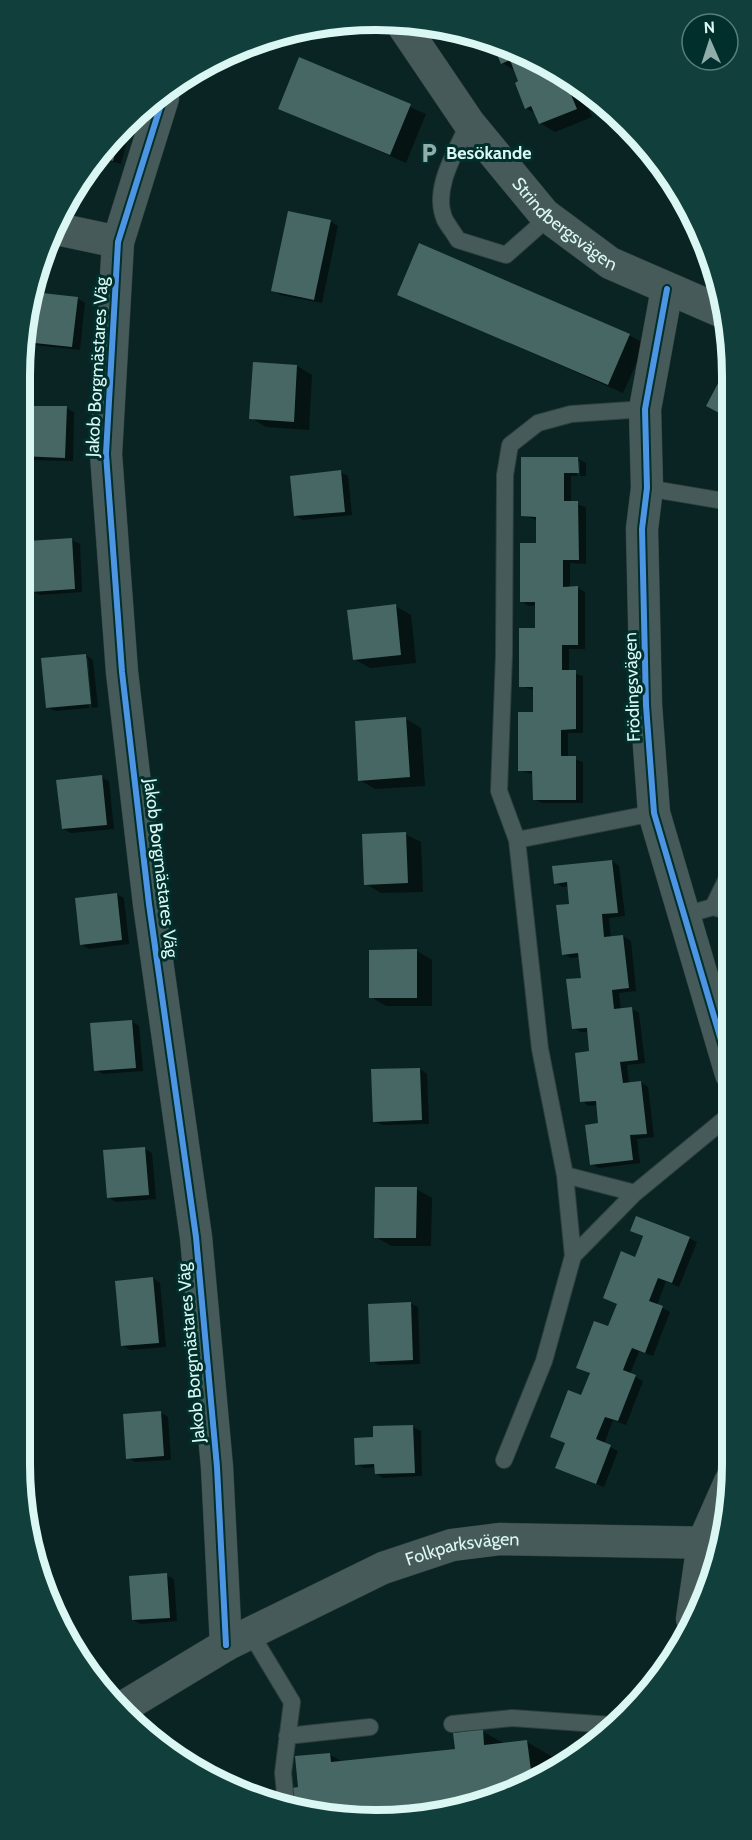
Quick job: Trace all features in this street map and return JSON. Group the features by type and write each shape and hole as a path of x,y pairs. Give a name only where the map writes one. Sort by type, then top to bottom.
{"street":[{"name":"Strindbergsvägen","path":"407,32 469,123 549,217 610,263 715,309"},
{"name":"Jakob Borgmästares Väg","path":"162,103 118,242 106,454 121,660 149,904 195,1237 217,1467 239,1639"},
{"path":"63,230 118,242"},
{"name":"Frödingsvägen","path":"667,289 645,409 647,488 642,529 646,705 654,813 699,911 722,1028"},
{"path":"701,1582 716,1528"},
{"name":"Folkparksvägen","path":"239,1639 383,1568 452,1545 500,1539 711,1543"},
{"path":"127,1705 239,1639"}],"lane":[{"path":"469,123 444,179 442,197 444,218 458,240 506,255 549,217"},
{"path":"504,1460 544,1360 573,1256 565,1176 540,1049 517,840 499,790 504,655 505,475 510,445 538,423 571,414 645,409"},
{"path":"647,488 722,501"},
{"path":"517,840 654,813"},
{"path":"699,911 722,882"},
{"path":"699,911 722,912"},
{"path":"573,1256 635,1193 722,1121"},
{"path":"565,1176 635,1193"},
{"path":"239,1639 292,1702 283,1773 285,1798"},
{"path":"452,1724 512,1718 604,1724"},
{"path":"287,1736 370,1727"}],"building":[{"path":"496,51 549,76 570,90 577,109 539,124 531,106 525,109 515,83 518,81 510,60 501,64"},
{"path":"299,57 411,104 390,155 278,109"},
{"path":"117,147 113,161 106,159"},
{"path":"288,211 331,220 314,300 271,291"},
{"path":"419,243 630,334 608,385 397,295"},
{"path":"40,293 78,297 72,347 32,343"},
{"path":"253,362 297,365 294,422 249,419"},
{"path":"722,376 722,414 706,406"},
{"path":"30,406 67,406 65,458 30,456"},
{"path":"521,457 578,457 579,473 564,473 564,501 578,501 579,560 563,560 563,587 578,586 578,645 562,645 562,670 576,670 576,729 561,730 561,756 576,756 576,800 533,800 532,771 518,771 518,712 533,712 533,687 519,687 519,628 535,628 535,602 520,602 520,543 536,543 536,517 521,516"},
{"path":"341,470 345,512 294,516 290,476"},
{"path":"72,538 75,589 31,592 30,541"},
{"path":"396,604 401,655 353,660 347,610"},
{"path":"86,654 91,704 46,708 41,658"},
{"path":"406,717 410,777 358,781 355,721"},
{"path":"102,775 107,825 62,829 56,780"},
{"path":"406,832 408,883 364,885 362,834"},
{"path":"612,860 618,913 602,914 604,937 623,935 629,988 612,990 614,1009 632,1007 638,1060 620,1062 623,1083 641,1081 647,1134 630,1135 633,1160 590,1165 585,1125 598,1123 596,1101 580,1102 575,1053 589,1051 587,1028 572,1029 566,979 581,978 578,953 562,955 556,905 569,904 567,882 554,884 552,866"},
{"path":"117,893 122,940 80,945 75,898"},
{"path":"417,949 417,998 369,998 369,950"},
{"path":"132,1020 136,1068 94,1071 90,1023"},
{"path":"420,1068 422,1120 373,1122 371,1069"},
{"path":"145,1147 149,1195 107,1198 103,1150"},
{"path":"375,1187 417,1187 416,1238 374,1238"},
{"path":"636,1216 690,1237 672,1283 658,1278 649,1301 663,1306 645,1353 632,1348 628,1357 623,1370 636,1375 618,1421 605,1417 596,1439 611,1445 596,1484 555,1468 565,1443 550,1437 568,1390 581,1395 590,1373 576,1368 594,1321 608,1326 617,1304 603,1298 621,1251 635,1257 643,1236 630,1231"},
{"path":"153,1277 159,1343 121,1346 115,1281"},
{"path":"411,1302 413,1360 370,1362 368,1304"},
{"path":"161,1411 164,1456 126,1459 123,1414"},
{"path":"413,1425 415,1473 375,1474 374,1464 355,1465 354,1438 373,1437 373,1426"},
{"path":"167,1573 170,1618 132,1620 129,1576"},
{"path":"483,1729 484,1745 527,1740 531,1773 487,1792 421,1807 353,1809 293,1800 292,1788 298,1787 295,1756 330,1753 331,1762 455,1749 453,1733"}],"cycle path":[{"path":"161,105 118,242 106,454 122,672 149,904 196,1237 217,1467 226,1645"},
{"path":"667,289 645,409 647,488 642,529 646,705 654,813 722,1043"}],"place":[{"name":"Besökande","path":"429,153"}]}
